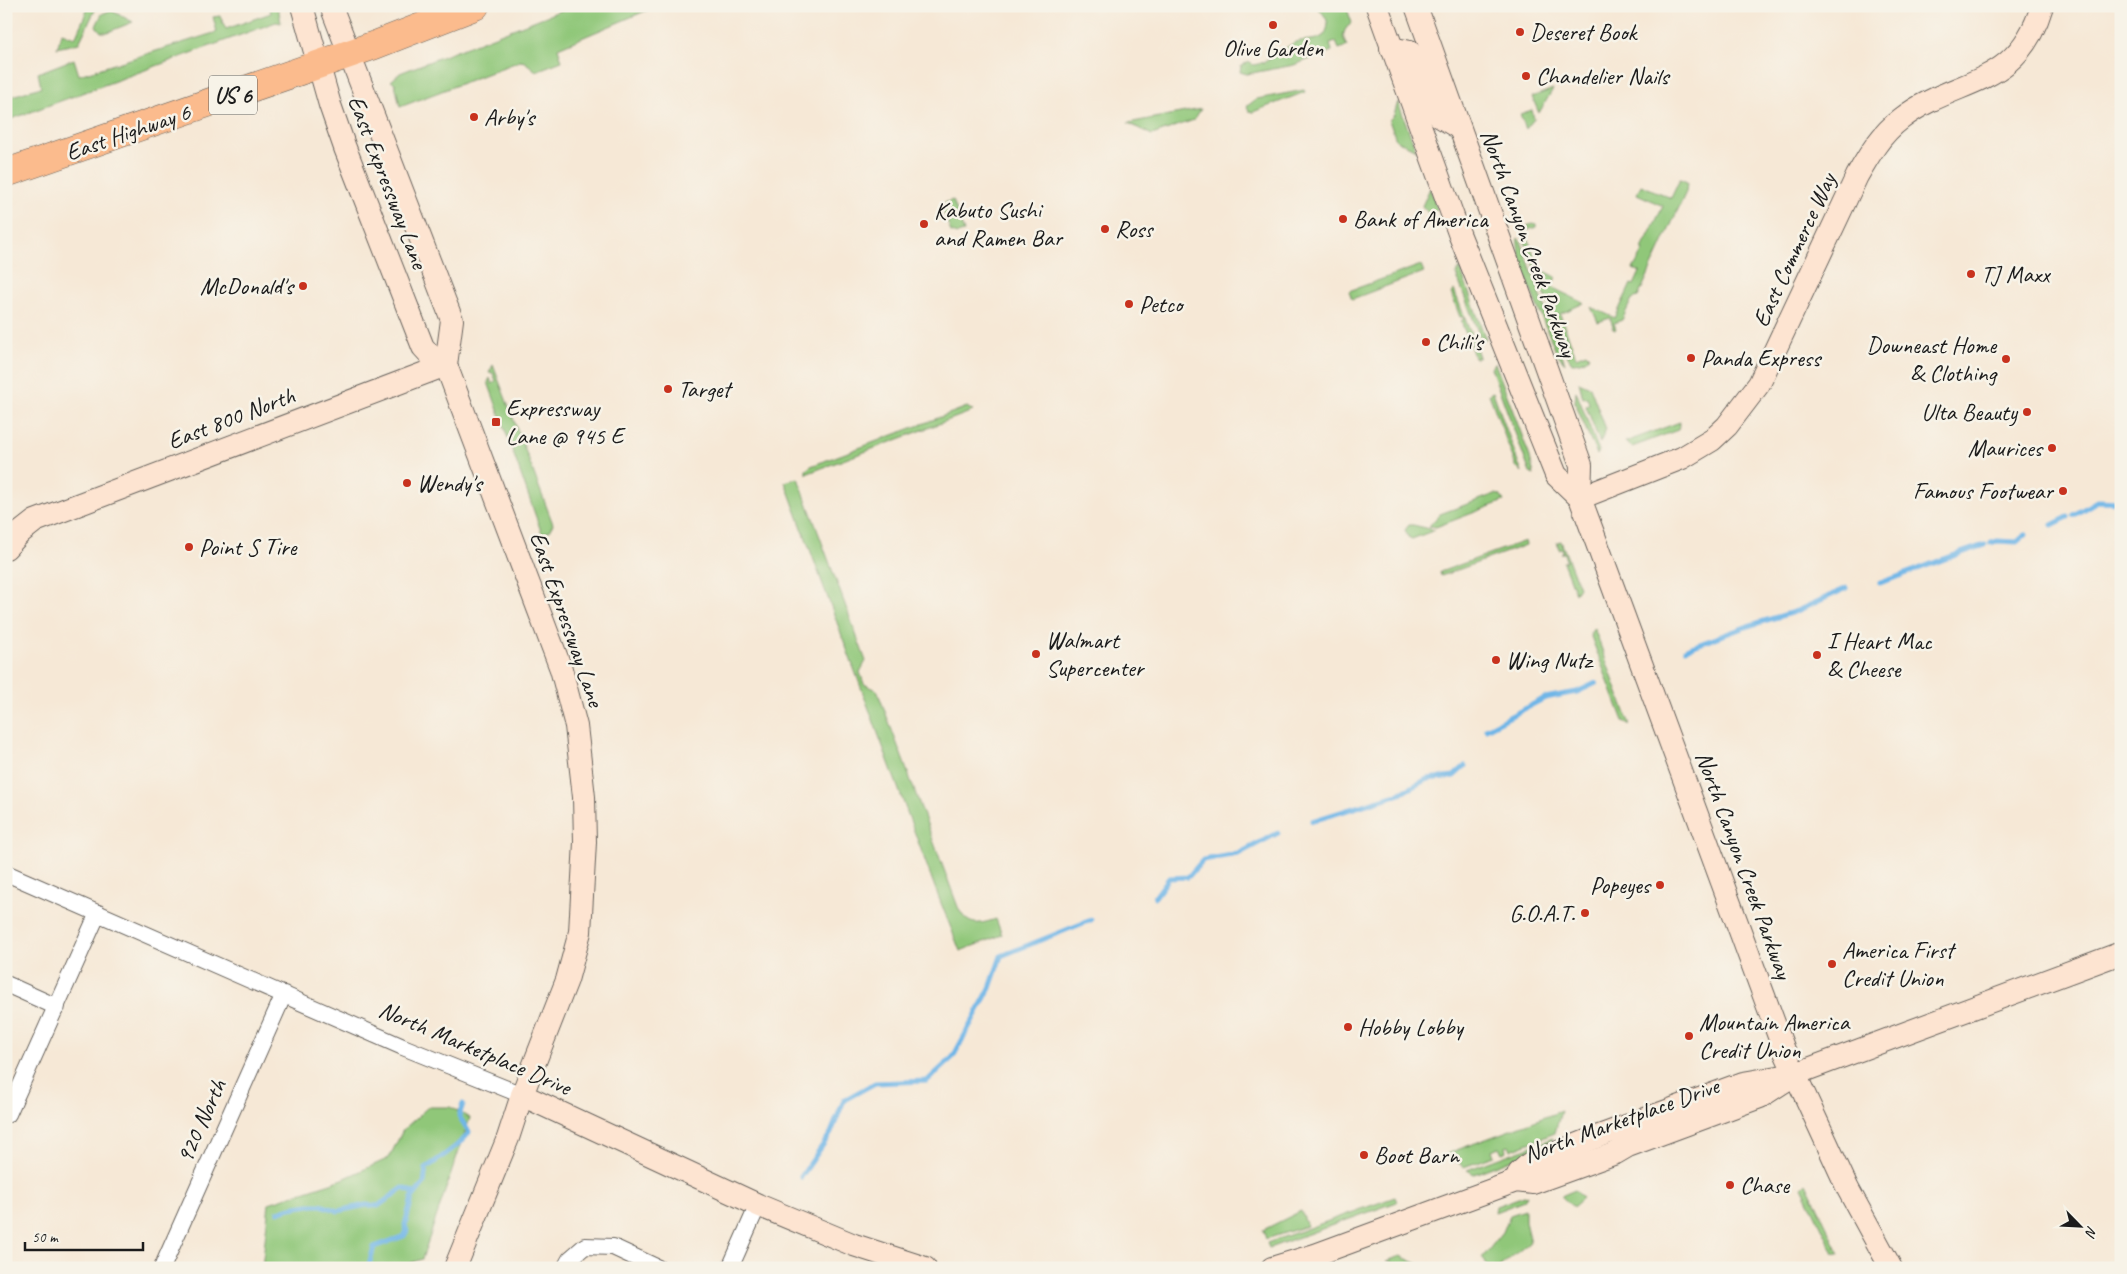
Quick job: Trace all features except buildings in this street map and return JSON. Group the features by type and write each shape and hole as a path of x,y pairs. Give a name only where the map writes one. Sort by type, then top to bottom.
{"highway":[{"name":"East Highway 6","path":"6,173 350,54 475,6"}],"street":[{"name":"East Expressway Lane","path":"302,6 330,105 345,148 423,347 433,358 446,365"},
{"name":"East Expressway Lane","path":"331,6 452,320 446,365 561,669 569,696 580,753 585,842 580,932 566,980 522,1095 508,1138 455,1268"},
{"name":"North Canyon Creek Parkway","path":"1377,6 1460,236 1556,475 1580,498"},
{"name":"North Canyon Creek Parkway","path":"1416,6 1581,465 1580,498 1795,1074 1848,1189 1891,1268"},
{"name":"East Commerce Way","path":"1580,498 1682,458 1712,440 1728,426 1759,384 1857,176 1876,145 1901,119 1918,107 1986,78 2004,65 2020,50 2033,29 2042,6"},
{"path":"1391,48 1410,52 1439,116 1459,128"},
{"name":"East 800 North","path":"6,548 21,532 35,522 446,365"},
{"name":"North Marketplace Drive","path":"6,873 522,1095 758,1204 854,1245 925,1268"},
{"path":"8,1114 98,913"},
{"name":"North Marketplace Drive","path":"1516,1181 1520,1173 1529,1164 1599,1136 1743,1082 1795,1074 2121,953"},
{"path":"6,984 57,1007"},
{"name":"920 North","path":"162,1268 284,994"},
{"name":"North Marketplace Drive","path":"1272,1268 1315,1255 1516,1181 1533,1183 1616,1153 1628,1146 1760,1097 1795,1074"},
{"path":"730,1268 758,1204"},
{"path":"565,1268 570,1259 585,1246 613,1247 658,1268"}],"green space":[{"path":"89,6 97,6 79,43 57,48 62,33 75,38"},
{"path":"269,6 278,6 281,23 276,22 6,121 6,98 41,87 38,73 74,59 79,75 217,32 213,17 220,16 226,29 271,13"},
{"path":"572,6 657,6 558,48 562,61 536,71 525,62 520,61 400,107 395,83 391,81 400,73"},
{"path":"1316,6 1346,6 1352,23 1344,33 1347,46 1339,49 1336,42 1330,44 1332,51 1294,65 1247,74 1240,72 1241,66 1249,61 1253,65 1265,62 1296,42 1323,36 1328,24 1325,16"},
{"path":"109,11 133,22 108,32 101,32 96,26 102,14"},
{"path":"1553,89 1539,113 1532,97"},
{"path":"1304,90 1305,92 1253,112 1249,111 1247,106 1257,99"},
{"path":"1398,102 1416,150 1396,140 1389,120 1394,115"},
{"path":"1201,109 1194,120 1152,135 1128,123"},
{"path":"1532,110 1534,119 1526,129 1520,114"},
{"path":"1680,179 1687,182 1686,192 1638,297 1632,299 1622,320 1614,323 1616,329 1614,330 1610,318 1598,322 1591,307 1615,318 1631,284 1634,285 1640,272 1633,269 1644,250 1642,249 1663,206 1637,194 1641,185 1671,198"},
{"path":"1430,188 1437,209 1430,215 1422,206"},
{"path":"953,200 964,232 957,234 951,232 942,208 944,203"},
{"path":"1533,223 1536,224 1536,227 1525,231 1539,268 1556,277 1551,287 1584,303 1560,314 1576,357 1586,353 1589,356 1577,363 1572,363 1568,357 1523,237 1522,229"},
{"path":"1518,238 1521,241 1565,363 1557,354 1526,277 1518,247"},
{"path":"1421,265 1424,272 1352,299 1349,291"},
{"path":"1460,268 1486,340 1480,337 1456,274"},
{"path":"1454,290 1474,342 1471,343 1472,346 1475,345 1479,357 1475,359 1461,321 1464,319 1460,317 1451,293"},
{"path":"1495,363 1530,457 1534,475 1530,473 1491,368"},
{"path":"493,365 553,524 549,531 542,534 488,382 490,378 492,384 496,381 493,373 489,373"},
{"path":"1579,382 1590,387 1606,429 1600,443 1586,406 1589,404 1587,397 1583,398"},
{"path":"1576,391 1599,451 1597,455 1575,403"},
{"path":"1493,392 1522,473 1516,466 1489,394"},
{"path":"967,407 973,411 806,474 806,470 811,466"},
{"path":"1680,422 1678,430 1632,447 1625,442"},
{"path":"798,478 866,661 860,672 864,684 877,690 961,914 974,923 996,919 1002,935 960,951 785,482"},
{"path":"1495,494 1500,495 1504,501 1436,527 1429,526 1440,514"},
{"path":"1409,525 1435,530 1412,539 1408,537 1405,530"},
{"path":"1525,541 1526,545 1441,576 1440,572"},
{"path":"1561,541 1579,587 1575,593 1563,562 1566,561 1564,553 1561,553 1563,552 1562,548 1559,549 1557,542"},
{"path":"1594,628 1630,725 1623,721 1590,634"},
{"path":"428,1107 450,1107 470,1118 422,1259 396,1268 262,1268 269,1203 343,1179 389,1158 403,1130"},
{"path":"1561,1111 1555,1133 1511,1150 1509,1146 1506,1147 1507,1151 1502,1153 1499,1147 1492,1150 1494,1156 1464,1167 1446,1154"},
{"path":"1553,1138 1550,1145 1474,1174 1467,1170"},
{"path":"1806,1183 1840,1254 1834,1253 1802,1187"},
{"path":"1575,1190 1583,1198 1573,1207 1561,1196"},
{"path":"1527,1195 1524,1201 1495,1212 1496,1206"},
{"path":"1395,1197 1397,1202 1269,1248 1267,1243"},
{"path":"1525,1210 1525,1222 1530,1242 1498,1268 1490,1268 1482,1258 1503,1232 1510,1215"},
{"path":"1301,1211 1307,1226 1266,1239 1263,1230"},
{"path":"1400,1256 1425,1267 1408,1268 1387,1261"}],"waterway":[{"path":"2074,515 2097,501 2121,502"},
{"path":"2052,525 2068,517"},
{"path":"1991,543 1997,541 2017,542 2026,534"},
{"path":"1880,583 1985,545"},
{"path":"1686,649 1748,626 1797,611 1847,588"},
{"path":"1486,729 1545,698 1577,692 1596,683"},
{"path":"1312,821 1399,794 1427,779 1454,776 1465,766"},
{"path":"1155,897 1169,878 1188,877 1203,860 1238,854 1278,833"},
{"path":"801,1177 831,1133 844,1100 875,1083 927,1081 953,1057 990,988 1001,956 1091,920"},
{"path":"368,1268 374,1247 404,1236 407,1231 405,1225 412,1198 424,1183 426,1168 457,1146 467,1136 469,1132 459,1116 463,1104"},
{"path":"278,1212 309,1205 321,1205 338,1211 366,1205 378,1206 403,1188 414,1193"}],"place":[{"name":"Olive Garden","path":"1273,25"},
{"name":"Deseret Book","path":"1520,32"},
{"name":"Chandelier Nails","path":"1526,76"},
{"name":"Arby's","path":"474,117"},
{"name":"Bank of America","path":"1343,219"},
{"name":"Kabuto Sushi and Ramen Bar","path":"924,224"},
{"name":"Ross","path":"1105,229"},
{"name":"TJ Maxx","path":"1971,274"},
{"name":"McDonald's","path":"303,286"},
{"name":"Petco","path":"1129,304"},
{"name":"Chili's","path":"1426,342"},
{"name":"Panda Express","path":"1691,358"},
{"name":"Downeast Home & Clothing","path":"2006,359"},
{"name":"Target","path":"668,389"},
{"name":"Ulta Beauty","path":"2027,412"},
{"name":"Expressway Lane @ 945 E","path":"496,422"},
{"name":"Maurices","path":"2052,448"},
{"name":"Wendy's","path":"407,483"},
{"name":"Famous Footwear","path":"2063,491"},
{"name":"Point S Tire","path":"189,547"},
{"name":"Walmart Supercenter","path":"1036,654"},
{"name":"I Heart Mac & Cheese","path":"1817,655"},
{"name":"Wing Nutz","path":"1496,660"},
{"name":"Popeyes","path":"1660,885"},
{"name":"G.O.A.T.","path":"1585,913"},
{"name":"America First Credit Union","path":"1832,964"},
{"name":"Hobby Lobby","path":"1348,1027"},
{"name":"Mountain America Credit Union","path":"1689,1036"},
{"name":"Boot Barn","path":"1364,1155"},
{"name":"Chase","path":"1730,1185"}]}
